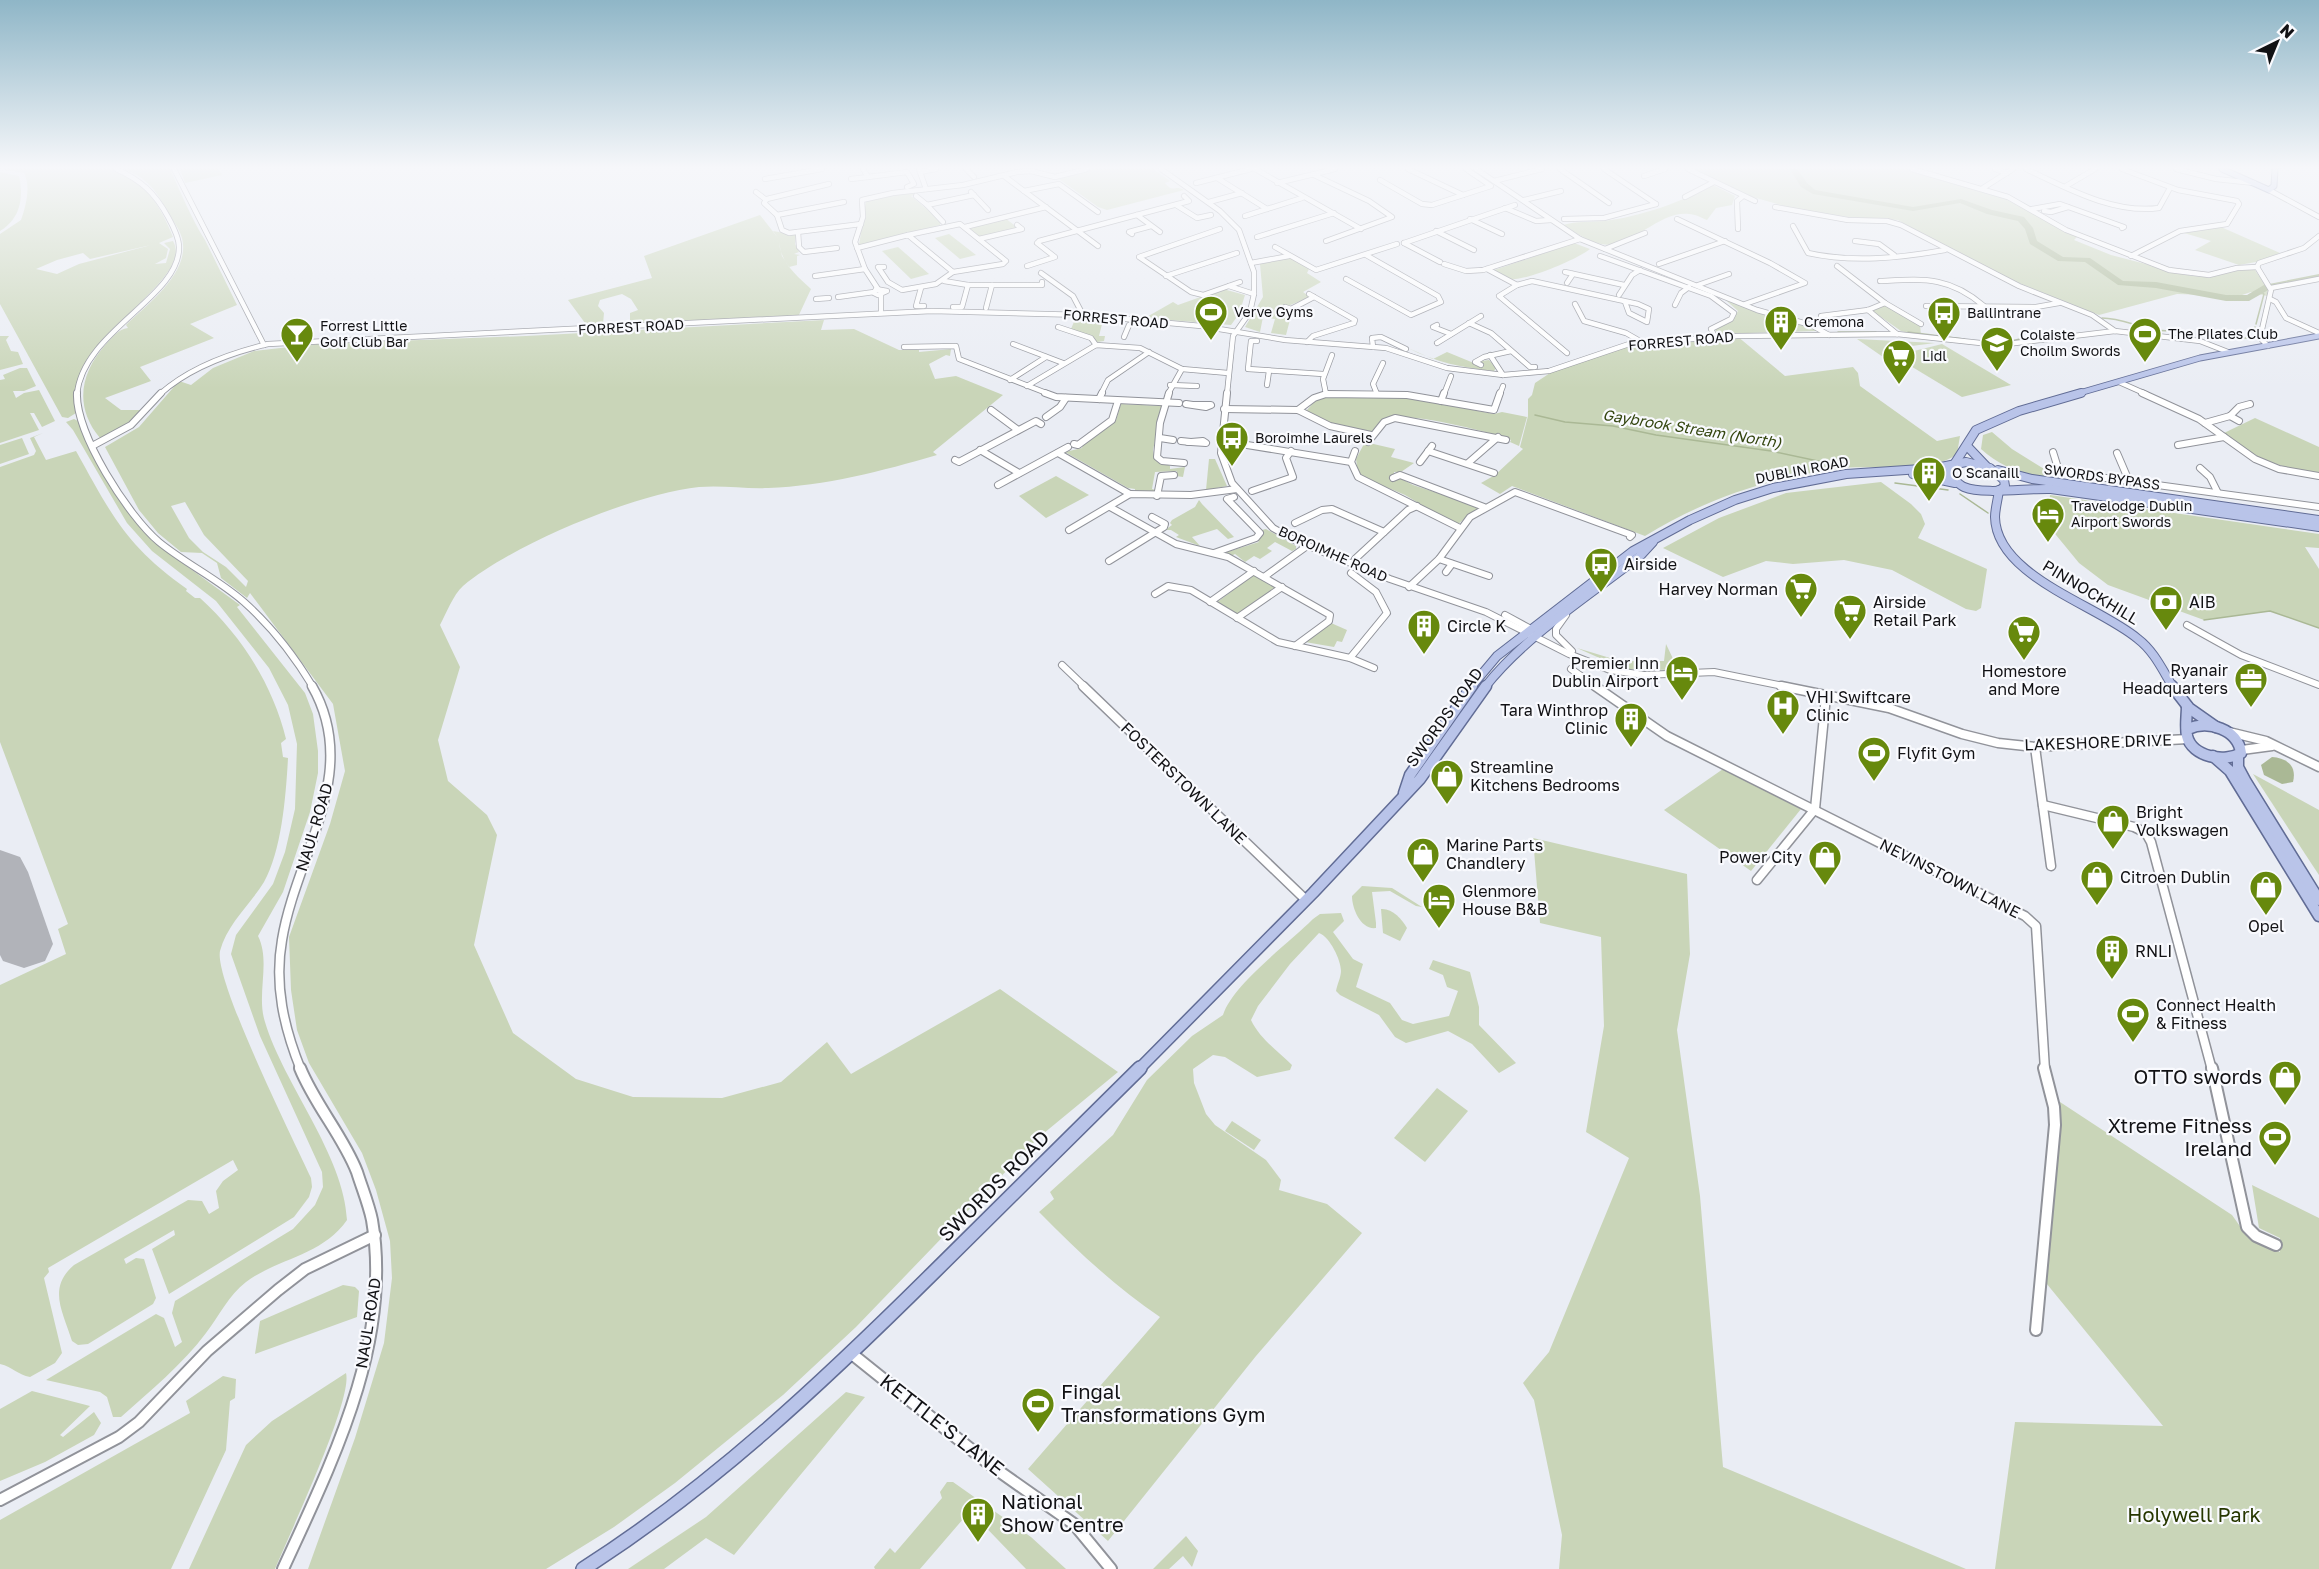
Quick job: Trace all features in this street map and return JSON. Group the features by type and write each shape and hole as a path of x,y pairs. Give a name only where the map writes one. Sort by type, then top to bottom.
{"main road":[{"path":"1957,483 1949,475 1952,465 1976,430 1997,419 2043,403 2228,352 2268,346 2319,334"},
{"path":"1967,446 2004,480 2005,486 2000,490"},
{"name":"SWORDS BYPASS","path":"1896,471 1972,463 2039,480 2319,520"},
{"path":"1896,471 1957,483 1995,501"},
{"name":"DUBLIN ROAD","path":"1528,630 1633,550 1653,542 1710,510 1773,488 1846,474 1896,471"},
{"name":"SWORDS BYPASS","path":"1974,490 2030,488 2058,490 2319,527"},
{"name":"PINNOCKHILL","path":"2000,490 1995,501 1996,531 2014,558 2043,583 2119,624 2138,638 2187,706 2237,741 2240,753"},
{"name":"DUBLIN ROAD","path":"1538,636 1641,555 1653,542"},
{"name":"SWORDS ROAD","path":"1402,797 1410,775 1470,686 1497,656 1528,630"},
{"name":"SWORDS ROAD","path":"583,1569 627,1543 738,1459 852,1353 1306,900 1420,779 1488,683 1538,636"},
{"path":"2187,706 2188,734 2198,749 2213,756 2228,759 2240,753"},
{"path":"2188,734 2199,724 2220,729"},
{"path":"2240,753 2238,767 2246,782 2319,900"},
{"path":"2213,756 2230,771 2319,916"}],"street":[{"name":"NAUL ROAD","path":"178,242 179,247 173,269 145,303 105,341 87,364 80,380 78,407 94,445 133,514 165,547 242,600 318,694 328,724 331,759 327,795 284,922 279,971 281,999 297,1064 356,1169 366,1195 375,1235 377,1281 375,1305 350,1414 283,1569"},
{"path":"211,242 264,345"},
{"path":"799,242 799,247 804,252 837,248"},
{"path":"855,242 876,291 881,295"},
{"path":"857,248 880,242"},
{"path":"917,242 953,272"},
{"path":"944,281 953,272 1006,263 983,242"},
{"path":"1032,266 1054,257 1038,242"},
{"path":"1093,242 1098,246"},
{"path":"1180,242 1141,255 1140,259 1191,292 1203,295 1240,282"},
{"path":"1236,331 1250,312 1254,294 1255,281 1243,242"},
{"path":"1406,242 1404,243 1442,263 1466,271 1487,269 1567,242"},
{"path":"1458,242 1474,250"},
{"path":"1590,242 1774,316 1811,325 1829,335"},
{"path":"1605,249 1622,242"},
{"path":"1659,264 1724,242"},
{"path":"1725,242 1804,284 1745,304"},
{"path":"1802,242 1809,253 1815,255 1853,258 1921,254 1945,250"},
{"path":"1865,242 1879,244 1894,255"},
{"path":"1931,242 2060,303 2092,315 2115,331"},
{"path":"2097,242 2169,270 2193,274 2209,275 2237,268 2258,267"},
{"path":"2131,256 2158,242"},
{"path":"2258,267 2259,263 2309,246 2313,242"},
{"path":"1275,248 1311,271 1397,244"},
{"path":"1166,276 1237,253"},
{"path":"1251,263 1271,261 1289,255"},
{"path":"1366,255 1441,300 1411,315"},
{"path":"1600,256 1609,257 1717,299 1733,311 1731,319 1712,329 1715,337"},
{"path":"884,267 878,267 881,276 898,289"},
{"path":"2258,267 2270,286 2270,299 2260,338 2268,346"},
{"path":"1849,268 1839,268 1885,303 1912,321 1921,324"},
{"path":"815,276 866,269"},
{"path":"1487,269 1517,285"},
{"path":"1619,295 1632,274 1640,270"},
{"path":"1565,272 1624,285"},
{"path":"1041,273 1072,297 1082,308 1083,315"},
{"path":"1566,283 1573,274"},
{"path":"1698,285 1729,274"},
{"path":"1346,279 1420,320"},
{"path":"1880,281 1942,279 1973,296 1984,306"},
{"path":"2270,286 2319,279"},
{"path":"838,297 876,291 921,288 944,281 968,285 1042,285 1042,282"},
{"path":"1567,353 1499,296 1517,285 1532,281 1625,302 1649,309 1647,322 1629,313 1625,302"},
{"path":"953,307 962,307 968,285"},
{"path":"986,308 992,285"},
{"path":"1229,286 1241,292 1254,294"},
{"path":"1675,305 1681,293 1689,287"},
{"path":"921,288 916,306 924,306"},
{"path":"881,295 887,290"},
{"path":"881,295 881,314"},
{"path":"1285,307 1291,309 1311,296 1355,320 1354,323 1312,336 1307,342"},
{"path":"816,299 829,298"},
{"path":"2270,299 2276,302 2286,318 2319,334"},
{"path":"1821,316 1868,310 1885,303"},
{"path":"1926,306 2036,308 2060,303"},
{"path":"1575,304 1584,321 1626,333 1640,341"},
{"path":"1868,310 1897,334"},
{"name":"FORREST ROAD","path":"94,445 119,435 133,426 178,380 264,345 932,311 1083,315 1236,331 1307,342 1373,346 1396,350 1447,368 1503,375 1549,371 1640,341 1715,337 1897,334 2000,345 2115,331 2200,341 2228,352"},
{"path":"1437,343 1481,316"},
{"path":"1469,323 1491,333 1530,368 1535,366"},
{"path":"1123,341 1129,325"},
{"path":"1437,325 1433,327 1451,334"},
{"path":"1058,327 1067,328 1091,338 1096,345"},
{"name":"BOROIMHE ROAD","path":"1236,331 1224,409 1223,462 1237,489 1267,523 1307,546 1409,587 1486,612 1528,630"},
{"path":"1373,346 1372,338 1381,337 1419,354"},
{"path":"1027,386 1096,345 1123,341 1182,369 1228,373"},
{"path":"1257,341 1251,341 1246,366 1269,371 1323,374"},
{"path":"1013,344 1063,363"},
{"path":"904,347 956,346 957,358 1056,397 1179,404"},
{"path":"1481,365 1475,362 1490,355 1511,351"},
{"path":"1099,399 1103,386 1108,380 1149,352"},
{"path":"1326,394 1323,388 1323,374 1332,355"},
{"path":"1490,355 1503,375"},
{"path":"1010,380 1046,357"},
{"path":"1377,394 1373,384 1383,363"},
{"path":"1182,369 1170,385 1157,457 1161,460 1184,463"},
{"path":"1267,384 1269,371"},
{"path":"1441,401 1451,376"},
{"path":"2119,382 2205,423 2243,452 2263,463 2319,476"},
{"path":"1170,385 1197,386"},
{"path":"1298,410 1314,398 1326,394 1377,394 1494,410 1503,386"},
{"path":"1046,417 1060,407 1066,398"},
{"path":"998,485 1076,446 1112,420 1118,401"},
{"path":"2205,423 2230,416 2239,407 2250,404"},
{"path":"1224,409 1298,410 1330,426 1369,439 1384,422 1403,418 1506,440"},
{"path":"991,410 1018,430"},
{"path":"2230,416 2239,421"},
{"path":"955,460 959,462 1036,421 1041,424"},
{"path":"1468,463 1497,437"},
{"path":"2178,446 2201,439 2224,437"},
{"path":"1160,438 1173,440"},
{"path":"1181,441 1188,442"},
{"path":"1241,444 1351,462"},
{"path":"1420,462 1430,448 1494,473"},
{"path":"980,450 1019,473"},
{"path":"1252,491 1293,477 1286,458 1291,451"},
{"path":"1355,451 1351,462 1358,477 1417,506 1439,520 1460,528"},
{"path":"2053,452 2058,468 2066,472 2319,507"},
{"path":"1058,453 1130,494 1191,495 1237,489"},
{"path":"2117,453 2129,481"},
{"path":"2200,468 2210,477 2218,493"},
{"path":"1157,496 1161,476 1174,475"},
{"path":"1393,477 1400,475 1413,482 1464,497 1484,507"},
{"path":"1409,587 1439,559 1460,528 1484,507 1508,495 1521,492 1614,526 1632,535 1630,537"},
{"path":"1069,530 1130,494"},
{"path":"1213,553 1259,536 1259,530 1227,499 1234,497"},
{"path":"1355,559 1408,510 1417,506"},
{"path":"1110,507 1176,544 1228,557 1331,618 1295,646"},
{"path":"1295,523 1322,510 1332,509 1384,532"},
{"path":"1109,561 1165,525 1152,517"},
{"path":"1264,577 1307,546"},
{"path":"1439,559 1489,576"},
{"path":"1446,572 1452,564"},
{"path":"1209,602 1254,571"},
{"path":"1350,658 1387,613 1376,592 1351,573"},
{"path":"1155,594 1172,586 1191,590 1278,642 1350,658 1374,668"},
{"path":"1238,618 1282,587"},
{"path":"1566,615 1556,628 1556,634 1572,651"},
{"path":"2187,625 2241,655 2280,668 2319,685"},
{"name":"LAKESHORE DRIVE","path":"1528,630 1588,662 1610,670 1636,674 1714,672 1897,711 1971,736 2035,747 2188,734"},
{"name":"LAKESHORE DRIVE","path":"1538,636 1572,651 1588,662"},
{"name":"FOSTERSTOWN LANE","path":"1062,665 1306,900"},
{"name":"NEVINSTOWN LANE","path":"1571,669 1649,726 2025,916 2036,926 2045,1078 2054,1107 2055,1125 2036,1330"},
{"path":"1757,880 1815,809 1826,696"},
{"path":"2220,729 2254,737 2319,767"},
{"path":"2240,753 2276,746"},
{"path":"2035,747 2051,866"},
{"path":"2043,805 2134,827 2146,833 2151,842 2207,1045 2247,1227 2256,1236 2276,1245"},
{"path":"0,1500 120,1437 139,1422 207,1351 278,1290 306,1269 375,1235"},
{"name":"KETTLE'S LANE","path":"852,1353 993,1467 1074,1524 1111,1569"}],"green space":[{"path":"0,242 161,242 159,243 168,249 166,258 155,264 166,263 170,249 164,243 173,242 175,257 166,275 106,338 88,362 77,387 76,413 68,418 62,417 0,304","holes":["151,245 79,264 57,274 36,269 83,253 90,259"]},
{"path":"182,242 206,242 237,305 190,324 214,338 140,367 151,381 105,398 121,410 145,410 131,424 100,438 86,414 84,402 86,378 90,367 106,344 118,332 128,328 126,325 165,287 180,263"},
{"path":"683,242 795,242 799,252 794,254 800,255 797,256 797,265 789,267 811,289 798,317 630,325 630,313 638,310 631,299 622,294 600,300 598,306 604,313 603,324 588,327 568,300 652,278 644,256"},
{"path":"940,242 960,242 976,255 960,259"},
{"path":"1595,242 1621,242 1612,245"},
{"path":"1935,242 2079,242 2111,255 2192,276 2212,277 2238,269 2255,270 2268,289 2267,296 2251,292 2239,296 2177,294 2099,315 2019,283"},
{"path":"2209,242 2256,242 2280,253 2256,262 2239,265 2195,250"},
{"path":"1574,243 1590,249 1575,258 1528,277 1511,279 1494,270"},
{"path":"898,247 929,274 911,279 882,251"},
{"path":"1292,259 1309,269 1307,273 1321,282 1303,292 1310,297 1283,308 1292,312 1286,335 1271,333 1275,319 1263,317 1260,332 1245,327 1263,297 1260,264"},
{"path":"1223,289 1245,295 1239,314 1231,325 1145,318 1173,302 1178,305"},
{"path":"1720,295 1764,315 1811,326 1817,331 1717,334 1715,328 1732,320 1738,311"},
{"path":"1884,305 1920,324 1921,336 1901,331 1871,310"},
{"path":"1076,317 1103,320 1099,336 1105,336 1104,341 1097,342 1091,336 1071,329"},
{"path":"824,320 821,330 854,329 899,350 919,350 919,352 951,349 950,356 946,355 929,364 935,379 956,376 1003,395 933,452 937,455 832,481 768,488 699,487 642,500 575,523 543,538 485,570 459,590 440,625 460,667 438,740 448,781 487,815 497,835 474,945 513,1033 576,1079 633,1097 722,1098 781,1082 827,1042 851,1074 1000,989 1118,1072 1038,1138 856,1327 783,1395 675,1483 614,1527 546,1569 308,1569 355,1438 384,1343 392,1278 390,1241 376,1190 362,1153 309,1063 297,1030 291,990 289,937 330,824 345,771 333,704 250,593 247,598 221,578 217,563 202,553 181,552 158,533 139,510 105,447 139,427 179,381 191,385 213,368 254,351 316,344 526,336","holes":["185,502 204,535 248,581 246,587 226,567 203,552 189,538 171,506"]},
{"path":"0,336 9,336 6,340 11,351 18,352 23,364 0,370"},
{"path":"1737,336 1785,376 1853,367 1858,373 1860,386 1937,441 1960,436 1957,454 1931,465 1835,469 1785,478 1713,501 1645,536 1512,486 1500,494 1481,483 1495,475 1523,449 1520,447 1528,416 1528,399 1532,395 1535,383 1556,369 1620,346"},
{"path":"1857,339 1935,343 1888,349 1883,357"},
{"path":"1942,344 2011,385 1962,397 1894,356"},
{"path":"1447,352 1481,366 1483,365 1481,361 1489,360 1496,368 1494,371 1471,368 1434,359"},
{"path":"20,368 27,368 36,386 24,391 13,391 16,398 24,393 39,390 55,421 42,427 34,413 30,413 39,430 0,443 0,380 5,379 3,375"},
{"path":"1331,396 1404,397 1494,414 1502,412 1527,417 1519,446 1510,442 1511,440 1485,432 1448,423 1412,418 1384,419 1370,433 1331,424 1306,411 1316,400"},
{"path":"1121,404 1162,406 1153,450 1154,456 1170,466 1170,469 1185,467 1183,477 1176,476 1177,471 1155,472 1152,489 1156,490 1155,492 1135,492 1135,489 1128,488 1065,452 1082,448 1083,444 1116,420"},
{"path":"2255,418 2319,447 2319,474 2268,461 2247,450 2224,433"},
{"path":"74,419 78,421 141,527 162,548 240,605 237,607 305,693 313,714 318,751 318,773 310,812 283,892 258,936 262,946 264,967 262,1000 265,1022 274,1046 336,1170 347,1220 325,1242 272,1267 240,1287 187,1356 121,1417 113,1417 107,1397 100,1392 46,1380 156,1314 164,1318 175,1347 182,1342 172,1313 175,1301 293,1229 315,1205 323,1187 322,1172 260,1036 231,954 236,935 273,884 285,852 295,809 297,744 288,705 269,668 216,601 152,551 127,523 73,430 66,422"},
{"path":"1992,432 2012,449 2049,472 2048,478 2013,469 1988,455 1981,449 1983,435"},
{"path":"43,433 34,437 46,460 76,451 122,528 149,558 187,589 186,591 195,598 200,598 215,612 254,662 273,699 286,739 281,743 283,757 288,758 279,838 264,882 233,923 223,941 220,951 221,968 242,1026 311,1178 312,1187 309,1197 294,1217 169,1294 152,1249 175,1235 174,1230 124,1259 126,1264 136,1258 144,1259 156,1298 153,1304 88,1344 78,1345 72,1341 62,1310 59,1292 66,1274 74,1265 188,1200 202,1201 209,1214 219,1208 216,1191 223,1181 238,1170 233,1160 48,1268 49,1272 44,1278 62,1353 55,1363 30,1377 0,1364 0,985 66,954 58,929 68,924 0,742 0,467 34,455 36,451 30,438"},
{"path":"22,438 29,454 0,464 0,445"},
{"path":"1365,442 1395,449 1391,457 1414,463 1401,472 1394,472 1394,475 1413,485 1480,507 1458,524 1405,495 1363,477 1358,474 1356,459"},
{"path":"1209,459 1215,459 1227,486 1206,490"},
{"path":"1056,476 1089,495 1046,518 1019,496"},
{"path":"1881,482 1921,514 1925,524 1918,538 1987,569 1981,608 1976,611 1966,609 1892,570 1844,560 1793,564 1766,561 1723,577 1663,548 1719,518 1786,493"},
{"path":"2050,495 2319,534 2319,548 2305,547 2319,569 2319,628 2270,611 2204,620 2108,585 2079,563 2047,524"},
{"path":"1199,500 1234,537 1228,539 1217,529 1192,537 1200,546 1176,537 1179,535 1171,530 1165,530 1172,525 1170,523 1172,520 1195,507"},
{"path":"1266,529 1296,546 1296,549 1292,551 1275,542 1267,548 1272,551 1260,559 1254,556 1245,562 1235,554 1231,556 1224,553 1259,542 1257,540 1263,535 1262,530"},
{"path":"1252,576 1257,576 1274,586 1275,589 1239,613 1234,614 1216,603"},
{"path":"1331,623 1347,630 1342,642 1337,641 1334,647 1305,642"},
{"path":"1666,644 1676,665 1673,670 1624,669 1623,664 1604,660 1577,648 1620,661 1664,661"},
{"path":"1723,769 1801,809 1751,871 1664,810"},
{"path":"2253,774 2319,810 2319,875 2311,863"},
{"path":"1533,838 1687,874 1690,954 1677,1030 1700,1196 1723,1467 1966,1569 1559,1569 1562,1535 1534,1400 1523,1383 1549,1352 1629,1158 1586,1132 1604,1026 1601,937 1540,923"},
{"path":"1362,886 1392,888 1422,907 1390,891 1372,892 1376,928 1371,928 1358,918 1352,901 1352,896"},
{"path":"1381,909 1389,910 1396,915 1407,928 1400,941 1383,933"},
{"path":"1341,913 1344,921 1333,932 1353,959 1363,964 1356,987 1390,1003 1402,1020 1413,1024 1449,1016 1458,991 1447,987 1443,975 1429,969 1433,960 1470,972 1479,1007 1479,1025 1516,1063 1499,1073 1472,1044 1448,1031 1406,1043 1395,1037 1379,1015 1336,991 1341,966 1331,944 1319,933 1290,964 1258,1006 1251,1020 1264,1039 1292,1065 1290,1070 1257,1077 1225,1057 1213,1055 1193,1069 1194,1083 1206,1114 1215,1125 1266,1160 1281,1180 1279,1190 1327,1204 1362,1233 1256,1356 1108,1541 1028,1469 1160,1317 1097,1268 1039,1212 1054,1199 1050,1192 1113,1135 1147,1080 1192,1036 1223,1015 1238,990 1262,965 1320,914"},
{"path":"1437,1088 1468,1111 1425,1162 1394,1138"},
{"name":"Holywell Park","path":"2060,1102 2232,1215 2247,1236 2280,1252 2280,1238 2259,1228 2252,1185 2319,1218 2319,1569 1995,1569 2015,1422 2163,1426 2042,1278 2053,1103"},
{"path":"1232,1121 1261,1140 1254,1150 1225,1131"},
{"path":"343,1285 355,1287 359,1291 357,1317 255,1354 260,1321"},
{"path":"346,1373 346,1388 330,1438 275,1569 189,1569 246,1445 272,1421"},
{"path":"223,1376 236,1379 235,1398 230,1401 226,1450 171,1569 0,1569 0,1520 190,1413 186,1401"},
{"path":"32,1391 90,1406 60,1435 63,1437 94,1412 101,1423 94,1435 45,1462 0,1481 0,1409"},
{"path":"846,1392 865,1397 734,1555 706,1538 664,1569 628,1569 706,1517"},
{"path":"947,1482 953,1482 1031,1537 1066,1569 1026,1569 970,1511 920,1569 875,1569 874,1567 890,1548 895,1553 942,1498 940,1492"},
{"path":"1186,1536 1198,1551 1192,1567 1183,1556 1169,1569 1153,1569"}],"shaded area":[{"path":"2272,757 2290,764 2294,771 2293,782 2282,784 2264,775 2261,765"}],"waterway":[{"path":"2033,242 2061,259 2087,260 2121,283 2156,285 2226,298 2249,298 2267,287 2319,277"},
{"path":"2256,324 2264,294 2260,291"},
{"path":"2102,318 2120,320 2155,330 2174,330"},
{"path":"2237,337 2253,339 2255,327"},
{"path":"2006,342 2057,331"},
{"path":"1838,332 1876,332"},
{"path":"1908,332 1964,339"},
{"name":"Gaybrook Stream (North)","path":"1535,415 1565,422 1613,426 1656,435 1771,451 1846,467"},
{"name":"Gaybrook Stream (North)","path":"1895,483 1948,490"},
{"name":"Gaybrook Stream (North)","path":"1960,494 1988,513"},
{"name":"Gaybrook Stream (North)","path":"2204,620 2270,611 2319,628"}],"taxiway":[{"path":"0,928 11,904"}],"runway":[{"path":"0,872 24,944"}],"place":[{"name":"Verve Gyms","path":"1211,341"},
{"name":"Ballintrane","path":"1944,342"},
{"name":"Cremona","path":"1781,351"},
{"name":"Forrest Little Golf Club Bar","path":"297,363"},
{"name":"The Pilates Club","path":"2145,363"},
{"name":"Colaiste Choilm Swords","path":"1997,372"},
{"name":"Lidl","path":"1899,385"},
{"name":"Boroimhe Laurels","path":"1232,467"},
{"name":"O Scanaill","path":"1929,502"},
{"name":"Travelodge Dublin Airport Swords","path":"2048,543"},
{"name":"Airside","path":"1601,593"},
{"name":"Harvey Norman","path":"1801,618"},
{"name":"AIB","path":"2166,631"},
{"name":"Airside Retail Park","path":"1850,640"},
{"name":"Circle K","path":"1424,655"},
{"name":"Homestore and More","path":"2024,661"},
{"name":"Premier Inn Dublin Airport","path":"1682,701"},
{"name":"Ryanair Headquarters","path":"2251,708"},
{"name":"VHI Swiftcare Clinic","path":"1783,735"},
{"name":"Tara Winthrop Clinic","path":"1631,748"},
{"name":"Flyfit Gym","path":"1874,782"},
{"name":"Streamline Kitchens Bedrooms","path":"1447,805"},
{"name":"Bright Volkswagen","path":"2113,850"},
{"name":"Marine Parts Chandlery","path":"1423,883"},
{"name":"Power City","path":"1825,886"},
{"name":"Citroen Dublin","path":"2097,906"},
{"name":"Opel","path":"2266,916"},
{"name":"Glenmore House B&B","path":"1439,929"},
{"name":"RNLI","path":"2112,980"},
{"name":"Connect Health & Fitness","path":"2133,1043"},
{"name":"OTTO swords","path":"2285,1106"},
{"name":"Xtreme Fitness Ireland","path":"2275,1166"},
{"name":"Fingal Transformations Gym","path":"1038,1433"},
{"name":"National Show Centre","path":"978,1543"}]}
